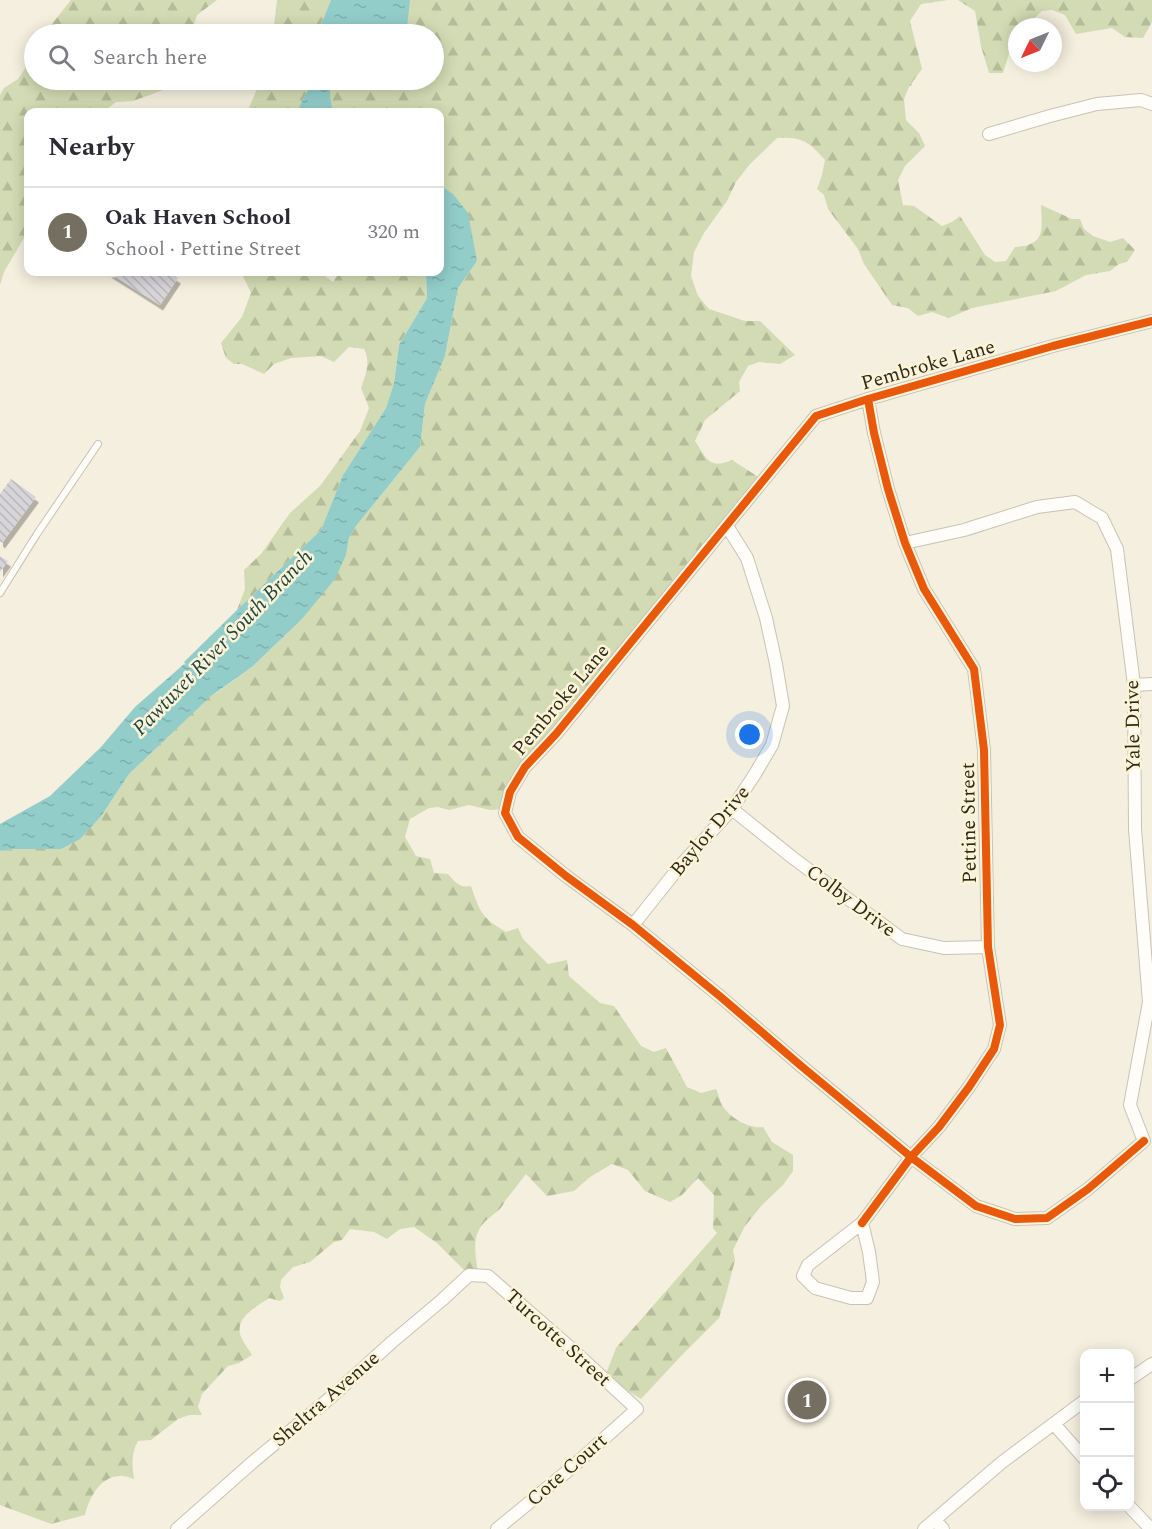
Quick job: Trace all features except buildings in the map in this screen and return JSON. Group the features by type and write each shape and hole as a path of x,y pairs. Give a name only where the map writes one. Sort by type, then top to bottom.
{"street":[{"path":"989,134 1097,104 1141,100 1152,104"},
{"name":"Pembroke Lane","path":"1148,1143 1047,1218 1015,1219 976,1206 911,1157 633,925 566,876 518,837 505,813 510,792 525,767 556,734 816,416 1053,346 1152,321"},
{"name":"Pettine Street","path":"862,1222 873,1282 867,1298 851,1298 815,1288 802,1276 808,1265 862,1222 911,1157 939,1127 994,1049 1000,1025 988,947 984,750 974,669 924,589 905,543 888,489 868,399"},
{"name":"Yale Drive","path":"905,543 964,530 1037,507 1075,502 1102,518 1117,549 1134,685 1135,829 1149,1002 1130,1105 1148,1143"},
{"name":"Baylor Drive","path":"633,925 680,866 732,809 772,745 783,706 766,618 747,558 728,526"},
{"path":"1134,685 1152,684"},
{"name":"Colby Drive","path":"732,809 793,858 902,939 945,948 988,947"},
{"name":"Sheltra Avenue","path":"177,1529 469,1275 476,1275"},
{"name":"Turcotte Street","path":"476,1275 488,1275 637,1409"},
{"path":"1134,1376 1152,1364"},
{"path":"924,1529 939,1524 1001,1463 1081,1403"},
{"name":"Cote Court","path":"497,1529 570,1469 637,1409"},
{"path":"1054,1424 1083,1457"},
{"path":"1134,1511 1152,1528"}],"lane":[{"path":"0,593 98,444"}],"green space":[{"path":"71,0 217,0 197,15 194,24 52,24"},
{"path":"277,0 331,0 321,24 274,24"},
{"path":"410,0 948,0 921,4 910,21 922,69 909,87 904,99 906,120 919,133 925,146 905,166 898,180 903,205 914,206 942,226 960,216 985,255 995,262 1006,261 1015,247 1025,246 1037,240 1041,229 1041,205 1072,219 1080,219 1084,229 1093,236 1110,242 1123,238 1135,250 1127,262 1119,264 1110,271 1086,275 1056,291 972,308 949,318 932,312 918,316 908,308 892,305 864,264 858,249 828,209 824,195 817,189 825,160 814,148 804,142 793,138 777,138 750,164 736,182 727,201 704,233 694,252 691,276 698,296 709,309 745,321 760,321 795,355 780,364 759,362 748,366 739,382 740,391 705,420 695,441 709,461 718,464 732,460 763,480 526,766 504,809 490,810 469,805 449,810 438,807 429,808 410,819 405,837 416,856 430,859 434,873 448,874 460,885 471,886 479,908 486,918 506,932 518,928 523,939 548,964 567,960 569,976 600,1003 614,1006 641,1046 654,1052 666,1048 687,1087 701,1093 716,1089 727,1112 747,1125 763,1127 772,1142 793,1155 793,1171 745,1226 733,1250 735,1260 719,1318 641,1399 621,1387 606,1374 616,1348 717,1233 713,1228 714,1195 698,1178 682,1195 670,1202 645,1191 628,1170 612,1164 590,1177 574,1191 547,1196 526,1174 500,1209 483,1224 476,1237 478,1275 469,1275 437,1243 414,1227 400,1229 387,1239 374,1232 350,1229 342,1240 334,1242 310,1262 293,1267 281,1280 280,1287 284,1298 280,1301 269,1298 249,1312 241,1322 240,1334 252,1355 239,1363 228,1366 202,1394 198,1407 202,1415 189,1415 178,1419 151,1440 138,1441 133,1459 134,1479 121,1476 106,1480 93,1495 85,1515 51,1524 0,1505 0,851 12,849 102,815 129,774 213,693 215,694 252,667 301,620 346,555 349,538 356,526 420,447 425,404 445,356 458,288 477,261 453,194 444,188 444,108 332,108 330,95 330,90 444,90 444,24 401,24"},
{"path":"958,0 1152,0 1152,22 1143,38 1125,37 1112,28 1076,34 1065,15 1052,10 1042,11 1035,18 1008,18 1008,57 1003,73 989,73 981,46 975,11"},
{"path":"24,70 24,90 163,90 133,101 116,102 108,108 24,108 24,238 4,272 0,285 0,95 4,88 18,79"},
{"path":"257,90 308,90 299,108 249,108"},
{"path":"243,276 325,276 333,282 337,276 426,276 427,298 399,345 394,383 386,408 343,475 321,530 237,610 245,589 244,570 261,554 290,513 320,486 360,431 369,408 361,388 367,363 364,349 349,347 334,362 321,356 291,358 274,364 264,374 242,364 234,364 226,358 221,343 242,317 251,293"}],"water":[{"path":"331,0 410,0 407,24 321,24"},
{"path":"308,90 330,90 332,108 299,107"},
{"name":"Pawtuxet River South Branch","path":"444,188 453,194 468,213 477,261 458,288 445,356 425,404 420,447 356,526 349,538 346,555 335,579 301,620 252,667 213,694 129,774 102,815 80,839 61,849 0,851 0,824 50,796 101,747 135,707 184,664 186,665 184,662 321,530 343,475 386,408 394,383 399,345 427,298 426,276 444,276"}],"cycle path":[{"path":"1144,1141 1088,1189 1047,1218 1015,1219 976,1206 911,1157 633,925 566,876 518,837 505,813 510,792 525,767 556,734 816,416 1053,346 1152,321"},
{"path":"862,1223 911,1157 939,1127 969,1087 994,1049 1000,1025 988,947 984,750 974,669 924,589 905,543 888,489 868,399"}],"place":[{"name":"Oak Haven School","path":"807,1400"}]}
